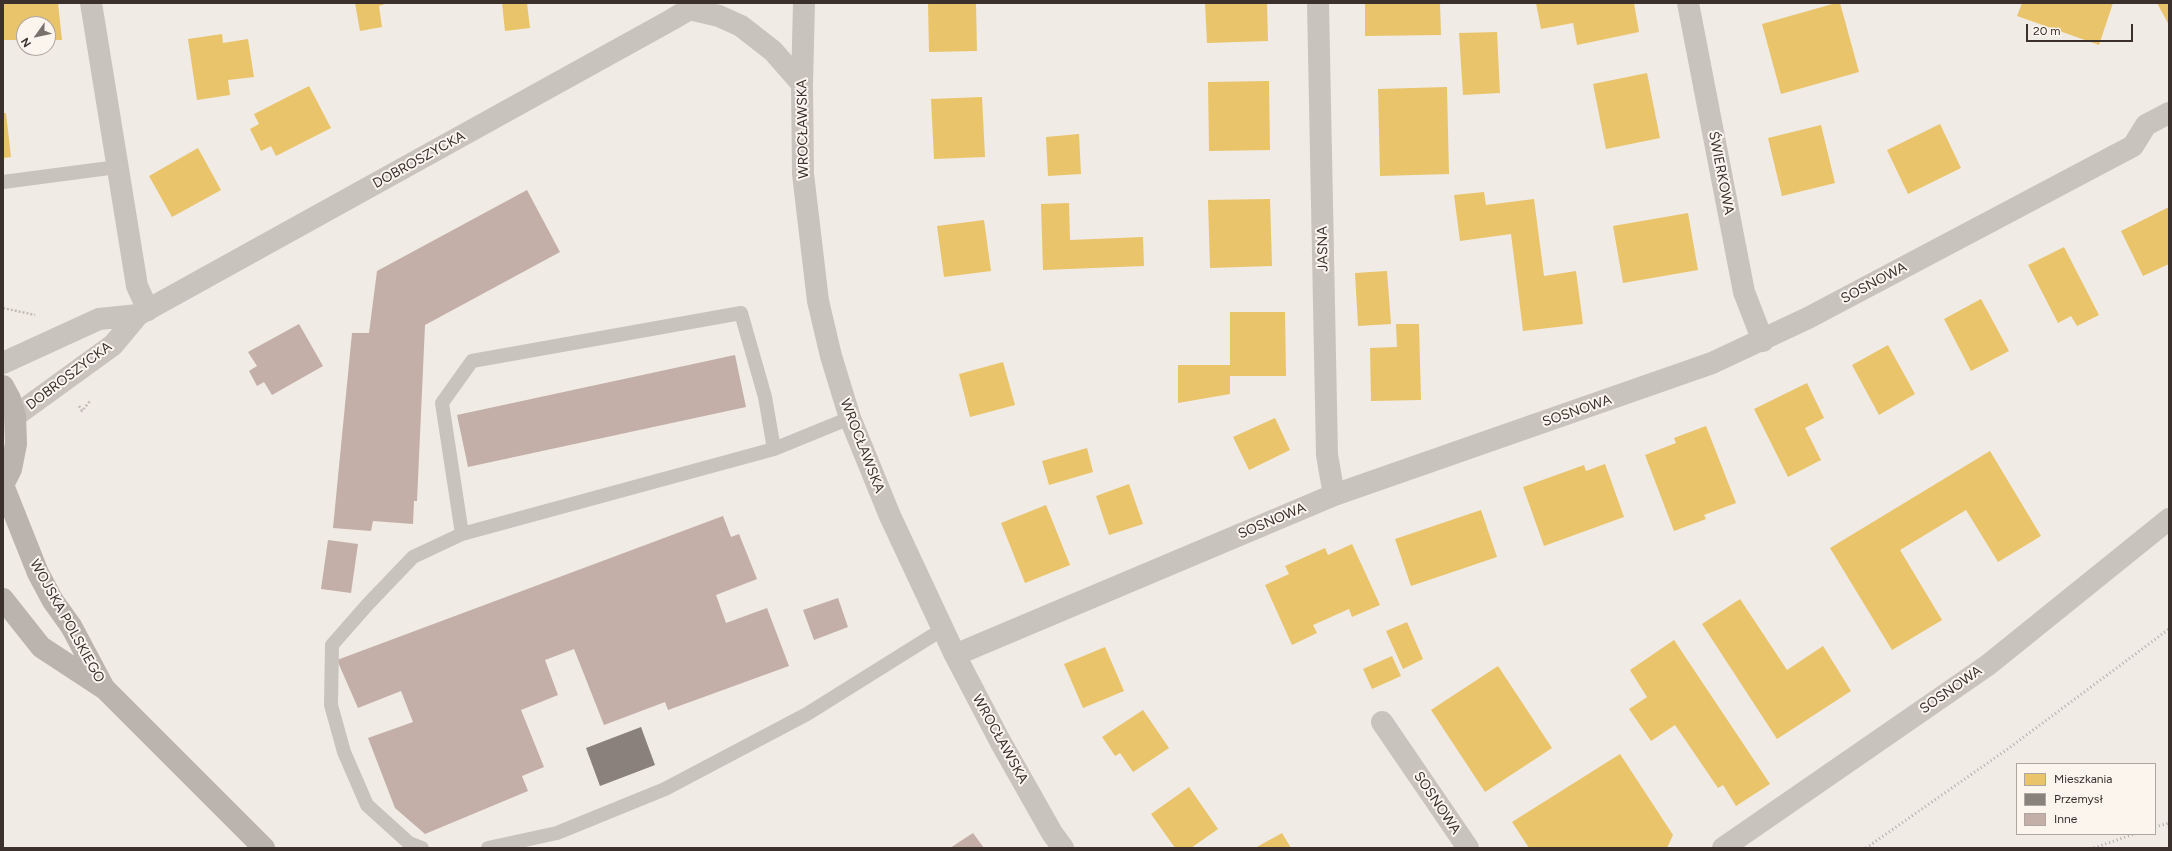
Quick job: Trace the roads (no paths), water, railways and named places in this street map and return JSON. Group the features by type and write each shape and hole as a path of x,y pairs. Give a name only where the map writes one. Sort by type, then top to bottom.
{"main road":[{"path":"3,386 10,399 15,416 16,444 11,469 3,485"},
{"name":"WOJSKA POLSKIEGO","path":"3,485 38,573 53,601 71,626 105,689"},
{"name":"WOJSKA POLSKIEGO","path":"3,600 41,647 105,689 264,848"}],"street":[{"path":"91,3 116,167 143,312"},
{"name":"WROCŁAWSKA","path":"804,3 802,84 803,174 818,301 831,356 850,418 890,516 955,655 1000,741 1052,833 1063,848"},
{"name":"JASNA","path":"1318,3 1327,455 1334,495"},
{"name":"ŚWIERKOWA","path":"1688,3 1744,292 1763,341"},
{"path":"694,6 741,26 773,51 802,84"},
{"name":"DOBROSZYCKA","path":"15,416 113,345 143,312 694,6"},
{"name":"SOSNOWA","path":"955,655 1334,495 1712,363 1763,341 2133,146 2146,125 2169,113"},
{"name":"DOBROSZYCKA","path":"3,363 99,319 143,312"},
{"name":"SOSNOWA","path":"1723,848 1988,665 2169,519"},
{"name":"SOSNOWA","path":"1382,722 1464,846"}],"lane":[{"path":"3,182 116,167"},
{"path":"462,534 442,403 472,361 740,313 764,397 774,449"},
{"path":"422,848 409,843 367,806 344,752 331,704 332,645 368,604 414,557 462,534 774,449 850,418"},
{"path":"488,848 557,832 665,789 807,714 943,629"}],"railway":[{"path":"1866,848 2009,748 2169,629"},
{"path":"2156,827 2169,823"},
{"path":"2094,848 2131,835"}]}
